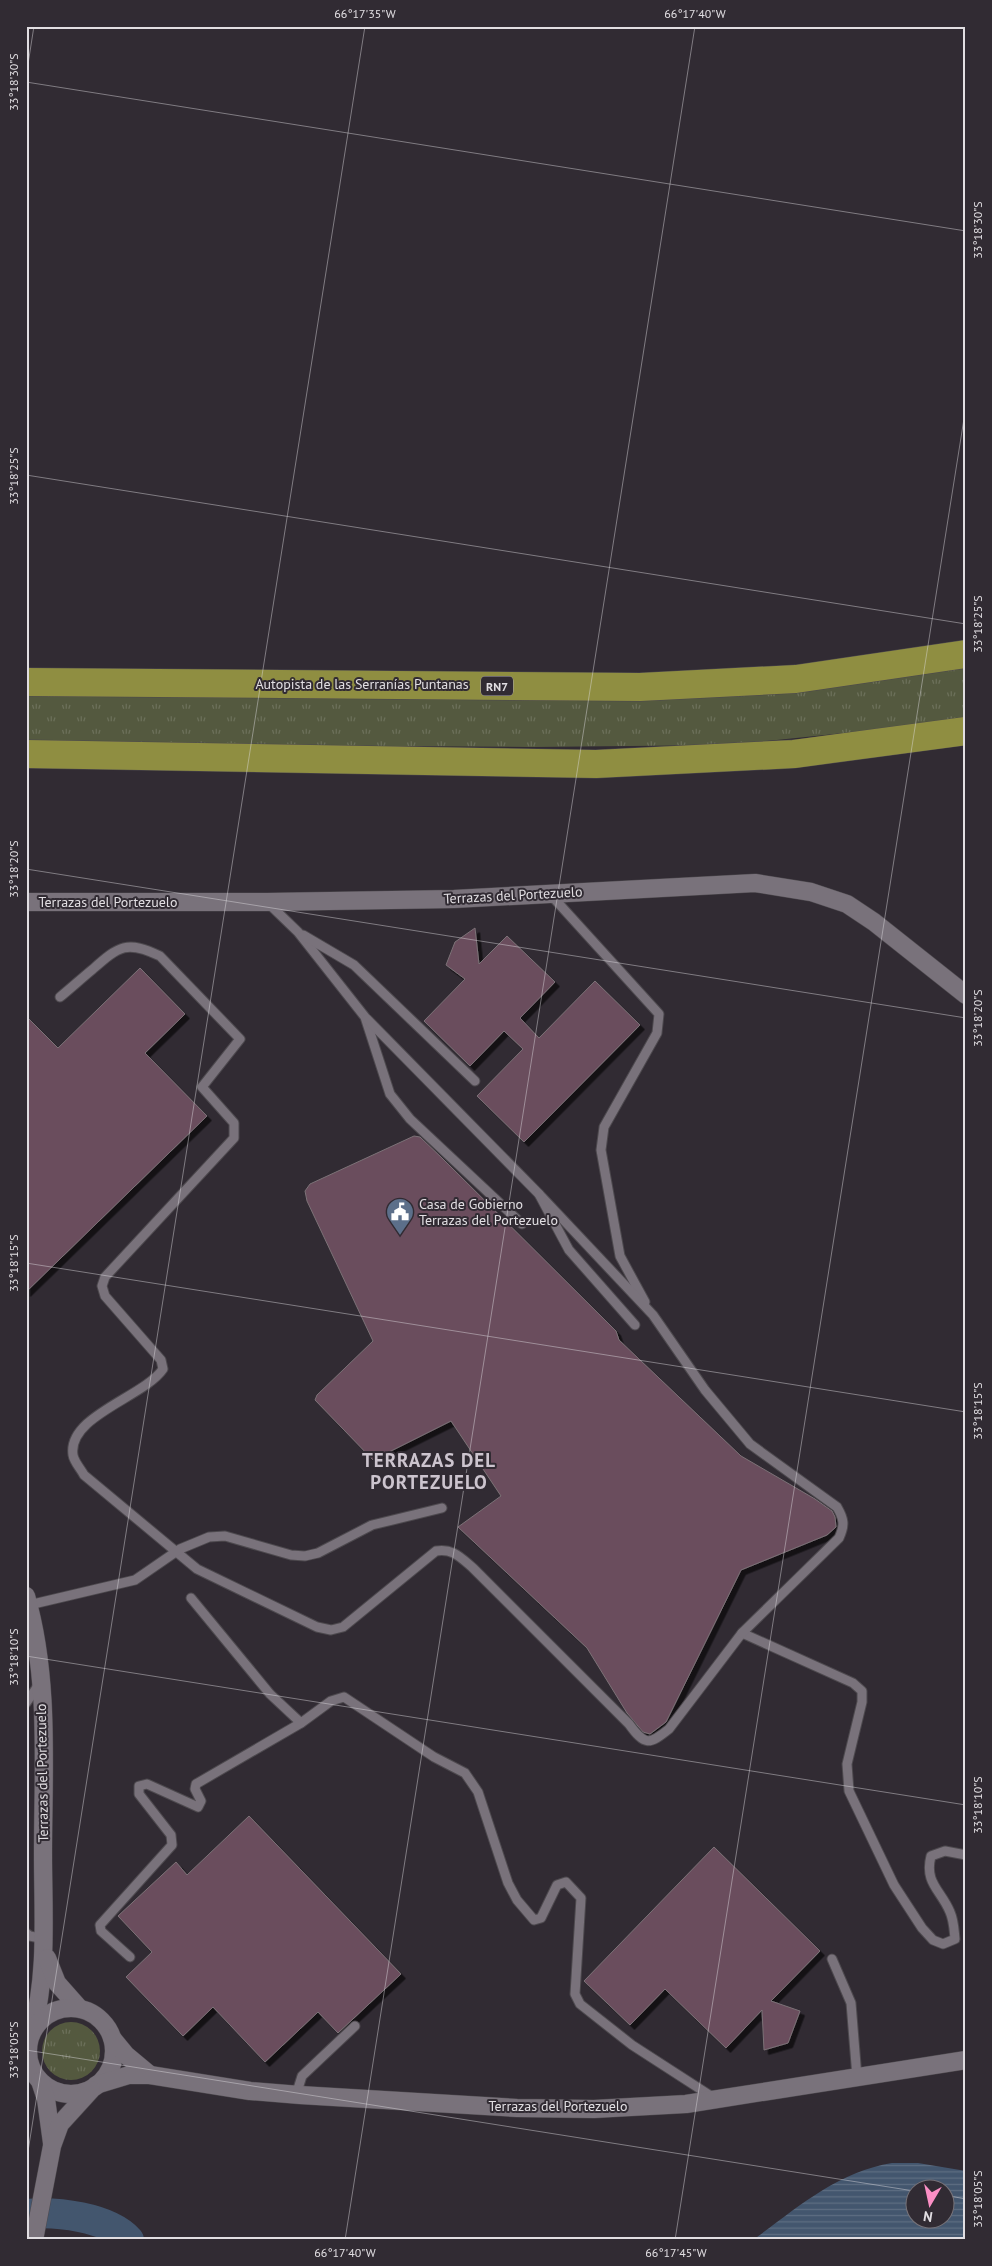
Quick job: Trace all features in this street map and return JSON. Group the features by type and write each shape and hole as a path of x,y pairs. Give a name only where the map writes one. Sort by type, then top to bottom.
{"highway":[{"name":"Autopista de las Serranías Puntanas","path":"26,682 640,687 796,678 966,654"},
{"path":"26,669 102,682"},
{"path":"26,754 596,764 794,754 966,731"},
{"path":"26,763 85,754"}],"street":[{"name":"Terrazas del Portezuelo","path":"26,902 267,902 454,899 755,883 811,892 846,904 874,922 966,995"},
{"name":"Terrazas del Portezuelo","path":"27,1600 40,1682 43,1734 44,1945 40,2003 28,2045 28,2058 32,2070 40,2081 46,2099 52,2146"},
{"name":"Terrazas del Portezuelo","path":"44,1945 50,1970 57,1983 80,2009 94,2015 105,2025 112,2038 126,2055 150,2075"},
{"path":"32,2032 40,2021 52,2013 66,2009 80,2009"},
{"name":"Terrazas del Portezuelo","path":"34,2240 52,2146 60,2124 94,2087 103,2080 111,2067 114,2052 112,2038"},
{"name":"Terrazas del Portezuelo","path":"40,2081 51,2089 63,2094 78,2094 129,2075 150,2075 250,2091 296,2095 517,2108 604,2108 686,2104 966,2060"}],"lane":[{"path":"60,997 114,951 135,947 144,949 160,956 240,1039 202,1087 234,1123 234,1138 105,1277 102,1286 105,1296 161,1360 163,1369 156,1379 85,1424 74,1441 73,1448 73,1457 84,1475 197,1569 318,1627 331,1630 342,1627 436,1551 446,1550 454,1552 473,1568 629,1724 639,1738 647,1741 656,1739 669,1729 742,1633 839,1538 843,1529 844,1518 837,1507 750,1444 705,1390 653,1315 620,1256 601,1150 604,1127 657,1033 659,1014 550,894"},
{"path":"267,902 298,932 365,1017 539,1194 653,1315"},
{"path":"298,932 354,965 475,1081"},
{"path":"365,1017 390,1094 410,1119 522,1224"},
{"path":"539,1194 570,1250 635,1325"},
{"path":"27,1600 135,1580 150,1572 175,1552 209,1537 225,1536 291,1555 305,1556 318,1553 372,1525 442,1508"},
{"path":"192,1598 270,1694 301,1722"},
{"path":"742,1633 853,1683 862,1692 862,1702 847,1764 849,1791 894,1885 922,1928 933,1940 943,1944 955,1939 954,1925 950,1911 935,1890 928,1869 932,1856 945,1852 966,1855"},
{"path":"26,1703 40,1682"},
{"path":"130,1957 101,1931 100,1925 172,1845 171,1835 138,1794 139,1786 147,1784 198,1807 201,1801 195,1789 196,1784 301,1722 331,1702 344,1697 434,1758 465,1773 478,1792 508,1883 517,1900 529,1916 534,1920 541,1918 557,1886 561,1882 566,1882 572,1886 581,1898 575,1994 580,2004 632,2045 716,2099"},
{"path":"26,1933 44,1945"},
{"path":"832,1958 851,2003 857,2077"},
{"path":"296,2095 302,2076 355,2026"}],"green space":[{"path":"966,667 966,717 893,728 727,745 532,747 26,744 26,690 511,698 737,696"},
{"path":"65,2022 77,2022 87,2026 96,2035 100,2057 92,2072 77,2080 65,2080 55,2076 46,2067 42,2057 42,2045 46,2035 55,2026"}],"water":[{"path":"892,2163 918,2163 966,2171 966,2240 753,2240 818,2193 853,2174"}],"building":[{"path":"475,928 479,964 507,936 555,982 520,1018 539,1038 595,981 640,1025 524,1142 477,1096 523,1049 504,1031 470,1066 424,1021 465,979 446,965 455,942"},
{"path":"140,968 185,1014 145,1053 207,1116 26,1292 26,1016 58,1048"},
{"path":"414,1136 420,1137 443,1159 616,1331 619,1340 741,1456 815,1499 832,1511 835,1517 836,1527 827,1535 741,1570 666,1722 650,1734 643,1732 627,1713 587,1648 458,1527 501,1496 451,1421 373,1460 315,1400 317,1395 373,1341 307,1201 305,1191 310,1184"},
{"path":"249,1816 401,1974 338,2033 318,2012 265,2062 213,2007 183,2036 126,1977 152,1952 118,1916 176,1862 187,1875"},
{"path":"714,1847 820,1951 771,2001 800,2011 788,2043 764,2050 762,2010 726,2048 665,1989 630,2025 584,1981"}],"waterway":[{"path":"26,2214 38,2213 81,2217 108,2226 120,2232 129,2240"}],"place":[{"name":"Casa de Gobierno Terrazas del Portezuelo","path":"400,1236"}],"district":[{"name":"TERRAZAS DEL PORTEZUELO","path":"429,1471"}]}
